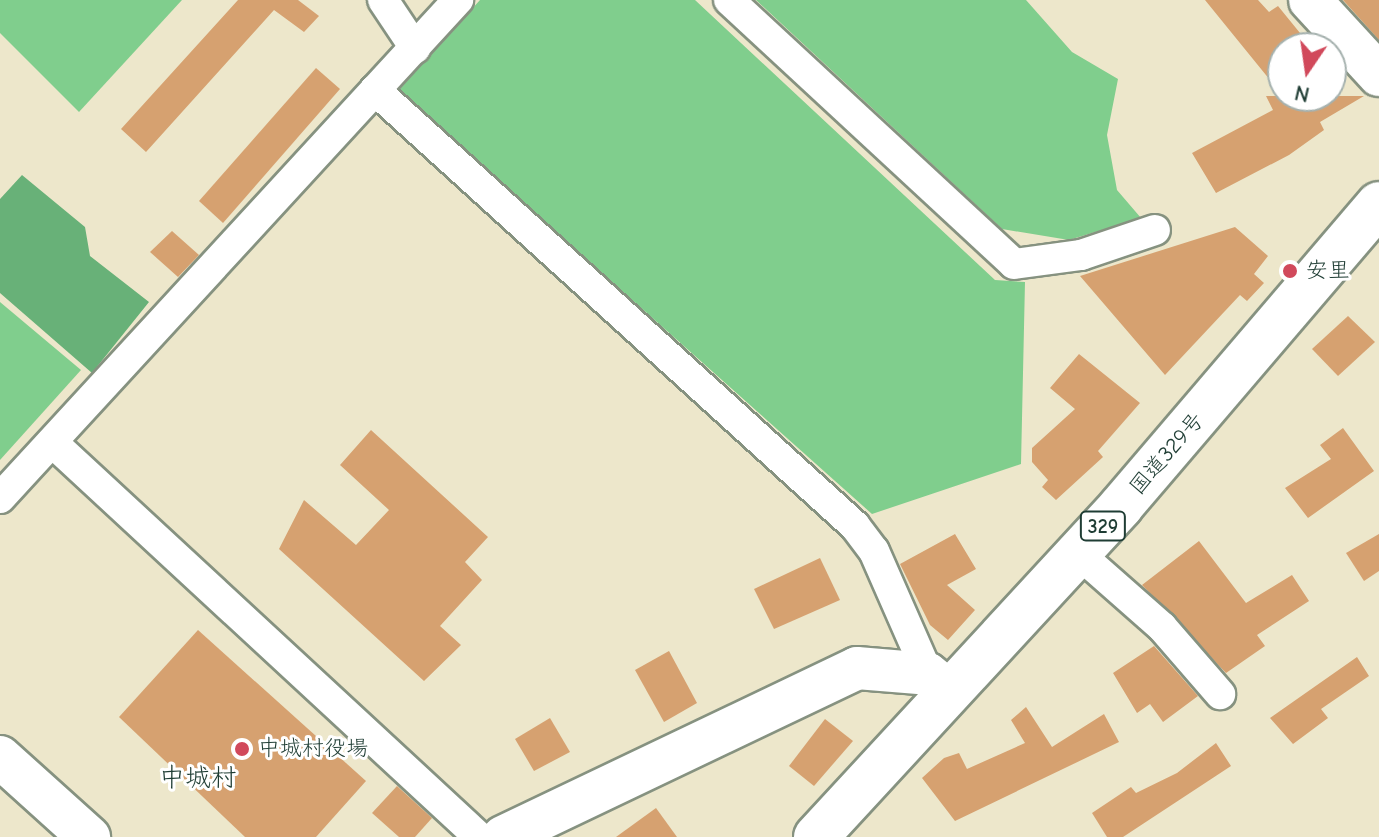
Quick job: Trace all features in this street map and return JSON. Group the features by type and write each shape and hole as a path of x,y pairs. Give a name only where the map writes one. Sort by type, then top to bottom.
{"highway":[{"name":"国道329号","path":"816,837 939,683 1078,553 1379,204"}],"street":[{"path":"383,0 415,48"},
{"path":"0,498 458,0"},
{"path":"729,0 1014,264 1081,255 1155,230"},
{"path":"1310,0 1379,75"},
{"path":"375,90 855,526 874,551 939,683"},
{"path":"52,442 479,837"},
{"path":"1078,553 1162,627 1220,694"},
{"path":"503,837 857,668 939,683"},
{"path":"0,757 89,837"}],"green space":[{"path":"0,0 182,0 79,112 0,33"},
{"path":"480,0 695,0 995,280 1025,282 1021,464 872,514 398,91"},
{"path":"756,0 1026,0 1072,52 1118,79 1107,135 1117,190 1141,218 1069,240 1002,229"},
{"path":"22,175 85,227 90,256 149,302 92,373 0,293 0,199"},
{"path":"0,302 81,370 0,460"}],"building":[{"path":"238,0 298,0 319,16 304,32 274,10 146,152 121,129"},
{"path":"1205,0 1258,0 1269,12 1278,6 1299,32 1267,32 1267,76"},
{"path":"1343,0 1379,0 1379,40"},
{"path":"316,68 340,89 223,223 199,201"},
{"path":"1347,96 1364,96 1347,106"},
{"path":"1269,112 1337,112 1320,122 1324,130 1289,155 1216,193 1192,153"},
{"path":"1235,227 1268,256 1254,274 1264,283 1247,301 1240,295 1165,375 1080,276"},
{"path":"172,231 199,255 178,277 150,252"},
{"path":"1348,316 1375,342 1338,376 1312,349"},
{"path":"1079,354 1140,403 1098,451 1103,457 1056,500 1042,487 1048,480 1032,462 1032,448 1075,409 1050,388"},
{"path":"1343,428 1374,471 1308,518 1285,488 1331,459 1320,445"},
{"path":"371,430 488,537 465,562 482,580 440,626 461,645 424,681 279,549 304,500 356,545 389,510 340,465"},
{"path":"955,534 976,569 947,585 975,610 948,640 930,625 900,564"},
{"path":"1379,534 1379,571 1364,581 1346,553"},
{"path":"1199,541 1246,603 1292,575 1309,601 1257,635 1265,646 1226,673 1142,585"},
{"path":"820,558 840,600 774,629 754,589"},
{"name":"中城村役場","path":"198,630 366,781 316,837 245,837 119,717"},
{"path":"1154,646 1198,696 1163,722 1150,704 1137,713 1113,673"},
{"path":"669,651 697,703 664,722 635,670"},
{"path":"1357,657 1369,676 1321,709 1328,718 1293,744 1270,718"},
{"path":"1026,707 1052,747 1104,714 1119,742 955,821 922,778 944,758 959,753 967,769 1025,743 1011,720"},
{"path":"550,718 570,752 534,771 515,739"},
{"path":"825,719 853,741 814,786 789,766"},
{"path":"1216,743 1231,766 1123,837 1107,837 1092,813 1131,787 1136,793 1177,773"},
{"path":"397,786 432,818 415,837 399,837 372,813"},
{"path":"656,808 677,837 616,837"}],"place":[{"name":"安里","path":"1290,271"},
{"name":"中城村役場","path":"242,749"}],"district":[{"name":"中城村","path":"198,779"}]}
